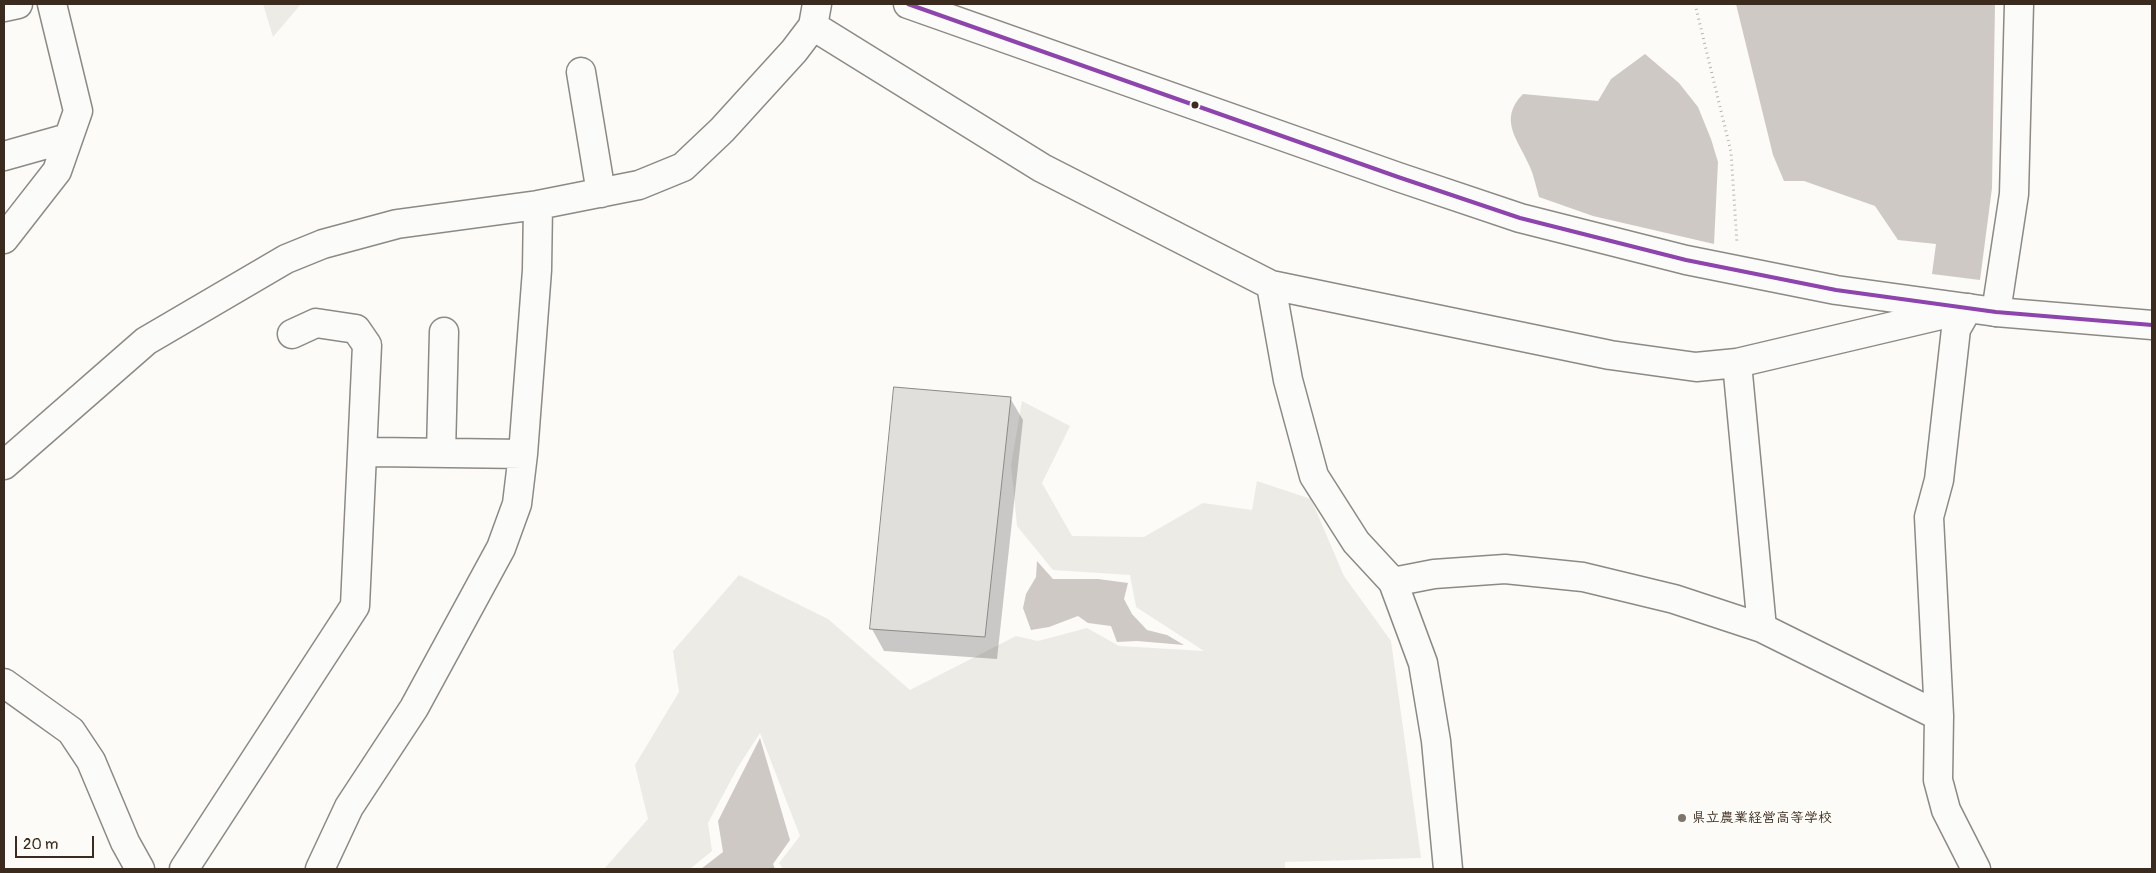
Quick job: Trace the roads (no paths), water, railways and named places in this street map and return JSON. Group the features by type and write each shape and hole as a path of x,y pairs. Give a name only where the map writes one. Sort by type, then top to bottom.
{"street":[{"path":"4,7 18,4"},
{"path":"4,239 57,171 78,111 52,4"},
{"path":"908,4 1398,177 1520,218 1686,260 1836,290 1996,312 2152,325"},
{"path":"1996,312 2014,194 2019,4"},
{"path":"4,465 146,341 286,259 323,244 397,224 538,205 601,193 639,185 683,167 722,130 794,51 815,15 1042,168 1271,285 1610,356 1696,366 1737,363 1968,308"},
{"path":"581,72 601,193"},
{"path":"4,156 68,138"},
{"path":"320,869 349,807 414,708 501,548 517,504 523,454 537,270 538,205"},
{"path":"1271,285 1288,380 1314,476 1356,542 1393,582 1423,663 1436,741 1448,869"},
{"path":"1968,308 1956,328 1939,480 1929,516 1939,716 1938,780 1946,810 1976,869"},
{"path":"184,869 355,606 367,345 356,329 341,326 316,323 292,334"},
{"path":"441,453 444,332"},
{"path":"1737,363 1762,628"},
{"path":"375,452 523,454"},
{"path":"1393,582 1434,574 1505,569 1583,577 1674,599 1762,628 1939,716"},
{"path":"4,683 71,731 91,761 125,842 140,869"}],"place":[{"name":"県立農業経営高等学校","path":"1682,818"}]}
